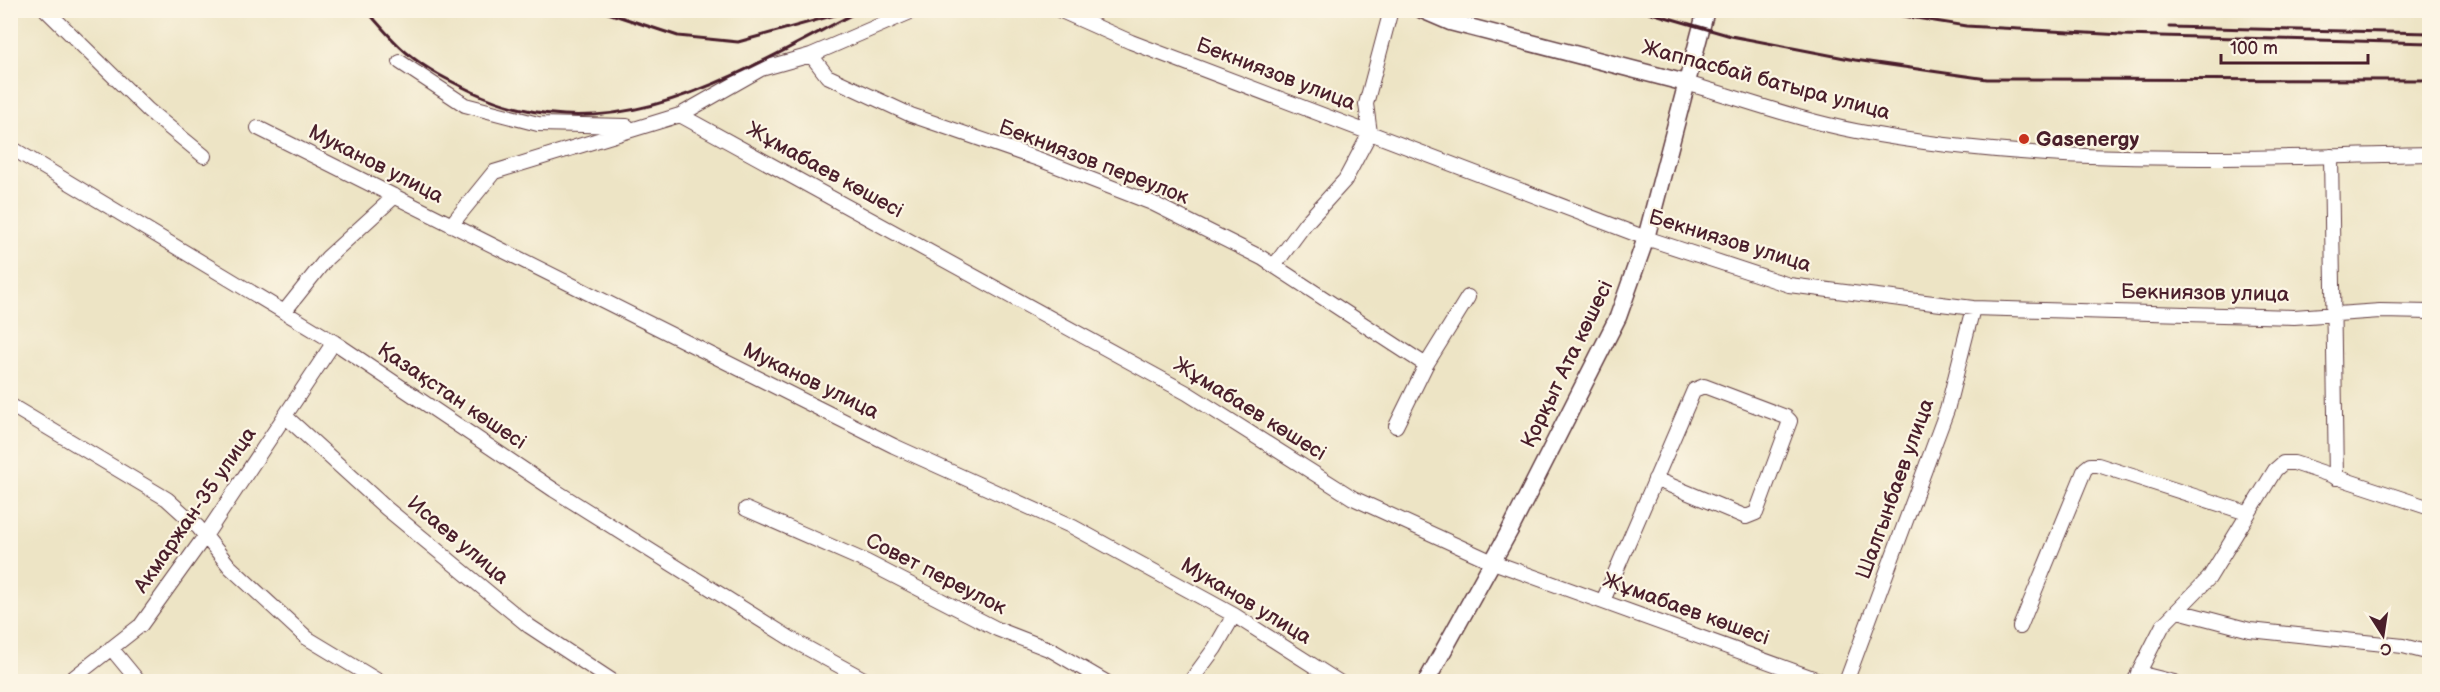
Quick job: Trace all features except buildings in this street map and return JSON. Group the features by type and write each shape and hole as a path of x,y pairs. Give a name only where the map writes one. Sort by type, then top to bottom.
{"main road":[{"name":"Жаппасбай батыра улица","path":"1422,10 1450,21 1686,83"},
{"name":"Қорқыт Ата көшесі","path":"1426,681 1493,562 1618,317 1646,238 1706,10"}],"street":[{"path":"46,10 148,110 204,156"},
{"path":"451,225 494,172 680,115 761,69 811,55 915,10"},
{"name":"Бекниязов улица","path":"1059,10 1131,42 1646,238 1789,285 1973,308 2294,317 2430,312"},
{"path":"1274,266 1305,224 1345,180 1370,133 1366,104 1391,10"},
{"name":"Бекниязов переулок","path":"811,55 827,76 911,115 1041,160 1152,203 1274,266 1426,365"},
{"path":"400,62 465,105 538,124 641,127"},
{"name":"Жаппасбай батыра улица","path":"1686,83 1816,121 1931,143 2175,160 2430,154"},
{"name":"Жұмабаев көшесі","path":"680,115 1187,393 1353,498 1493,562 1824,681"},
{"name":"Муканов улица","path":"258,128 883,440 1073,527 1234,615 1339,681"},
{"name":"Қазақстан көшесі","path":"10,147 334,342 554,490 796,642 869,681"},
{"path":"2331,156 2336,478"},
{"path":"284,312 327,258 395,196"},
{"path":"1396,426 1426,365 1468,297"},
{"name":"Шалгынбаев улица","path":"1846,681 1947,410 1973,308"},
{"name":"Акмаржан-35 улица","path":"68,681 141,625 205,536 334,342"},
{"path":"1603,601 1655,479 1694,390 1704,386 1786,417 1790,421 1756,513 1752,517 1746,517 1655,479"},
{"path":"10,405 168,499 205,536 230,567 308,638 380,681"},
{"name":"Исаев улица","path":"285,416 386,508 529,626 614,681"},
{"path":"2174,681 2136,677 2163,625 2209,578 2247,513 2275,470 2283,464 2294,463 2430,508"},
{"path":"2020,627 2085,470 2090,465 2098,465 2247,513"},
{"name":"Совет переулок","path":"746,509 867,562 997,629 1051,650 1106,681"},
{"path":"2178,610 2250,630 2403,646 2430,653"},
{"path":"1190,681 1215,648 1234,615"},
{"path":"111,648 139,681"}],"railway":[{"path":"366,10 407,53 456,84 525,110 575,115 625,111 673,99 721,81 768,59 861,10"},
{"path":"599,10 678,36 738,42 846,12"},
{"path":"1641,10 1731,36 1855,60 1987,79 2430,80"},
{"path":"1866,10 1966,26 2122,35 2430,43"},
{"path":"2169,27 2430,33"}],"place":[{"name":"Gasenergy","path":"2024,139"}]}
